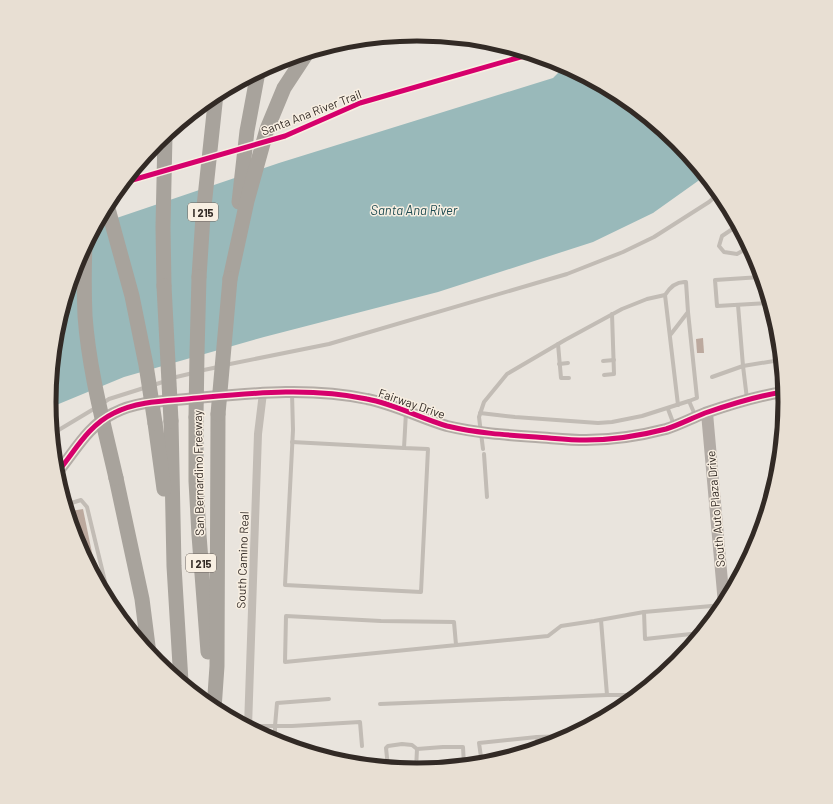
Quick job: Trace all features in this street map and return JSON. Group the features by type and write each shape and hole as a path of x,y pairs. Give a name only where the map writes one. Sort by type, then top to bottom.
{"highway":[{"path":"230,279 247,202 267,129 284,88 303,59"},
{"path":"214,700 217,666 218,414 230,279 248,131 257,78"},
{"name":"San Bernardino Freeway","path":"212,699 199,535 196,481 196,417 199,277 203,216 215,103"},
{"name":"I 215","path":"165,144 163,227 165,321 171,421 174,566 181,675"},
{"path":"109,213 133,304 146,365 174,566"},
{"path":"85,261 85,317 88,338 96,386 142,599 148,643"}],"street":[{"name":"Fairway Drive","path":"61,467 77,445 94,426 113,413 143,403 263,393 330,393 368,399 445,425 482,432 583,440 606,440 632,437 674,426 747,399 778,393"},
{"name":"South Camino Real","path":"248,721 258,434 263,393"},
{"name":"South Auto Plaza Drive","path":"701,415 722,595"}],"lane":[{"path":"57,431 109,399 182,375 252,359 329,344 567,274 623,252 654,237 714,197"},
{"path":"733,229 722,236 719,246 724,252 737,254 744,250"},
{"path":"755,277 715,280 717,306 763,303"},
{"path":"480,413 515,418 598,423 620,420 668,409 697,398 686,282 681,281 671,286 665,295 678,405"},
{"path":"487,497 482,432 479,417 484,402 507,374 622,309 647,299 665,295"},
{"path":"738,305 747,399"},
{"path":"670,334 688,312"},
{"path":"604,375 614,374 612,314"},
{"path":"558,344 560,378 570,378"},
{"path":"603,361 614,360"},
{"path":"712,377 743,366 775,361"},
{"path":"559,364 568,363"},
{"path":"292,392 292,442 286,585 421,592 428,449 292,442"},
{"path":"689,401 701,415"},
{"path":"668,409 674,426"},
{"path":"404,448 406,412"},
{"path":"71,503 81,500 87,507 106,585"},
{"path":"456,645 454,622 381,621 286,616 285,662 548,636 561,626 644,612 715,606"},
{"path":"644,612 645,639 691,634"},
{"path":"601,620 607,695"},
{"path":"380,704 626,695"},
{"path":"275,735 277,703 329,699"},
{"path":"257,726 360,722 362,746"},
{"path":"480,757 479,743 554,736"},
{"path":"537,737 537,742"},
{"path":"387,762 386,748 388,746 402,744 412,745 418,749 462,747 463,760"},
{"path":"417,763 418,749"}],"water":[{"name":"Santa Ana River","path":"560,71 597,89 617,102 655,131 672,147 701,179 653,213 593,242 438,292 264,337 124,377 56,405 56,378 62,332 83,264 103,223 279,163 553,78"}],"building":[{"path":"703,338 704,353 697,353 696,339"},
{"path":"83,509 94,565 83,540 73,511"}],"cycle path":[{"name":"Santa Ana River Trail","path":"131,180 285,136 360,103 522,57"},
{"path":"61,467 82,440 104,418 124,409 144,403 261,393 325,393 346,395 377,401 447,426 469,430 514,435 596,440 636,436 656,431 671,427 734,403 778,393"}]}
